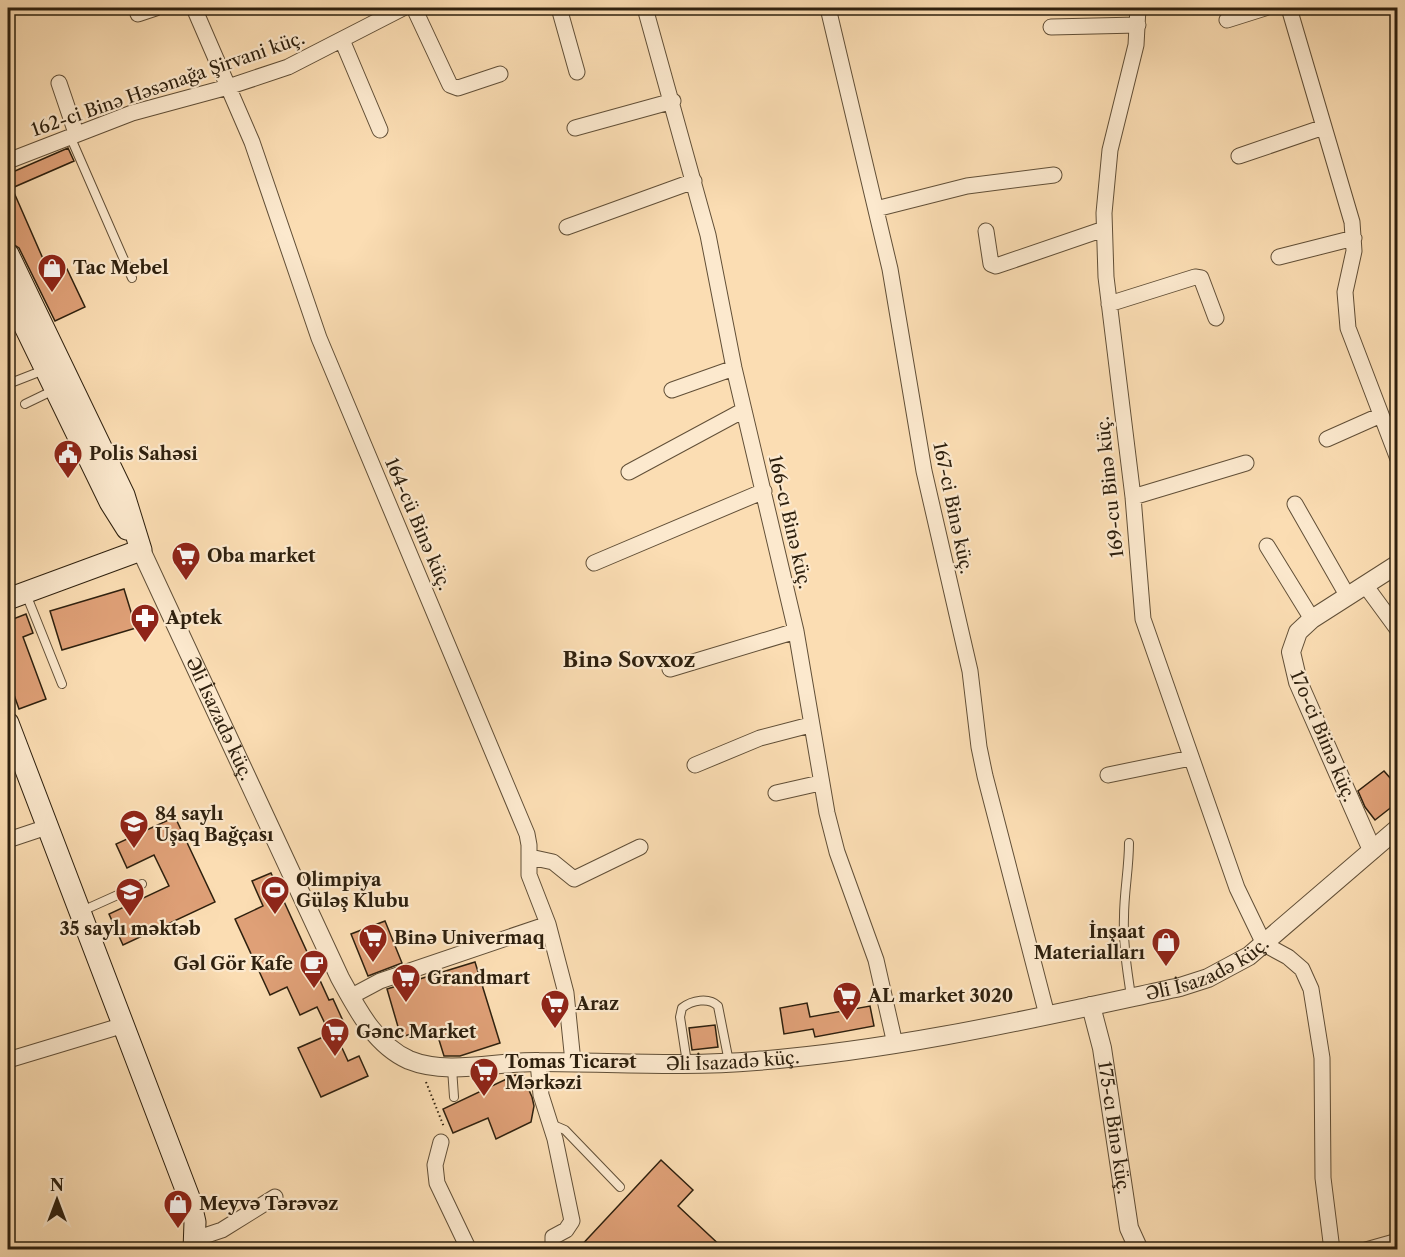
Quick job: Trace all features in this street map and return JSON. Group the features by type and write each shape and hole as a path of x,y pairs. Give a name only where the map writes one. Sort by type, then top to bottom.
{"main road":[{"path":"8,254 141,550 17,596"},
{"path":"10,306 117,499"},
{"path":"8,723 193,1209 195,1244"}],"street":[{"path":"138,14 156,8"},
{"name":"164-cü Binə küç.","path":"194,8 266,180 319,338 526,834 530,875 548,924 566,993 573,1062"},
{"name":"162-ci Binə Həsənağa Şirvani küç.","path":"8,161 132,113 228,87 288,67 403,8"},
{"path":"414,8 450,85 458,87 500,74"},
{"path":"559,8 577,72"},
{"name":"166-cı Binə küç.","path":"645,8 673,101 708,235 734,368 796,631 820,783 837,852 885,992 895,1044"},
{"name":"167-ci Binə küç.","path":"828,8 890,269 933,517 970,671 981,756 1047,1015"},
{"name":"169-cu Binə küç.","path":"1138,8 1137,45 1107,169 1104,229 1109,304 1132,497 1143,619 1237,888 1264,944"},
{"path":"1227,20 1265,8"},
{"path":"1289,8 1354,238 1354,251 1345,292 1348,328 1398,459"},
{"path":"1051,27 1138,25"},
{"path":"342,40 380,130"},
{"path":"59,83 73,135"},
{"path":"575,128 673,101"},
{"path":"1239,156 1324,128"},
{"path":"876,209 967,186 1054,175"},
{"path":"567,226 694,181"},
{"path":"986,231 991,264 996,266 1104,229"},
{"path":"1279,257 1354,238"},
{"path":"1109,304 1195,277 1201,278 1216,318"},
{"path":"672,390 734,368"},
{"path":"629,472 744,410"},
{"path":"1327,439 1381,415"},
{"path":"1132,497 1246,464"},
{"path":"594,563 764,491"},
{"path":"1295,504 1347,595"},
{"path":"1267,546 1312,619"},
{"name":"Əli İsazadə küç.","path":"141,550 350,997 384,1044 397,1053 418,1062 452,1066 538,1062 729,1063 895,1044 1131,998 1208,978 1249,956 1398,828"},
{"name":"17o-ci Biinə küç.","path":"1372,850 1292,666 1291,652 1295,637 1312,619 1398,564"},
{"path":"1365,585 1398,630"},
{"path":"670,669 796,631"},
{"path":"695,765 759,738 810,725"},
{"path":"1108,775 1191,758"},
{"path":"776,793 820,783"},
{"path":"8,840 47,827"},
{"path":"530,857 553,862 574,879 639,848"},
{"path":"350,997 380,981 548,924"},
{"path":"1264,944 1288,957 1302,969 1311,989 1322,1058 1323,1178 1332,1250"},
{"name":"175-cı Binə küç.","path":"1091,1006 1102,1048 1129,1228 1137,1249"},
{"path":"8,1060 124,1025"},
{"path":"538,1062 541,1095 551,1124 572,1221 566,1230 553,1237 553,1250"},
{"path":"441,1142 435,1165 436,1183 469,1250"},
{"path":"195,1244 275,1197"},
{"path":"1366,1250 1398,1241"}],"lane":[{"path":"73,135 132,278"},
{"path":"8,384 45,370"},
{"path":"25,404 55,389"},
{"path":"17,596 62,684"},
{"path":"1129,843 1124,951 1131,998"},
{"path":"81,911 142,884"},
{"path":"688,1064 680,1017 682,1008 689,1003 708,1000 718,1006 729,1063"},
{"path":"452,1066 454,1097"},
{"path":"551,1124 565,1130 620,1187"}],"path":[{"path":"418,1062 443,1121 441,1142"}],"building":[{"path":"68,148 74,161 12,188 51,277 67,269 85,307 55,321 19,248 10,242 8,174"},
{"path":"124,589 136,628 62,650 50,611"},
{"path":"26,614 33,633 23,637 46,699 19,709 8,678 8,621"},
{"path":"1384,771 1391,779 1398,774 1398,802 1375,820 1365,807 1358,791"},
{"path":"175,817 215,902 123,945 109,914 169,886 154,855 127,868 116,844"},
{"path":"271,873 329,1000 333,999 349,1034 338,1039 348,1061 359,1056 368,1076 321,1097 298,1048 330,1034 317,1007 300,1015 287,987 270,995 235,919 263,906 252,881"},
{"path":"385,921 402,963 368,976 351,934"},
{"path":"475,962 500,1043 460,1056 444,1056 435,1027 401,1037 387,989"},
{"path":"807,1003 810,1017 870,1006 874,1026 815,1037 813,1029 784,1034 780,1008"},
{"path":"715,1025 718,1047 692,1050 689,1028"},
{"path":"515,1075 523,1077 532,1097 534,1106 531,1122 496,1139 488,1118 453,1133 443,1109"},
{"path":"661,1160 693,1190 678,1206 725,1250 577,1250"}],"place":[{"name":"Tac Mebel","path":"52,294"},
{"name":"Polis Sahəsi","path":"68,480"},
{"name":"Oba market","path":"186,582"},
{"name":"Aptek","path":"145,644"},
{"name":"84 saylı Uşaq Bağçası","path":"134,850"},
{"name":"Olimpiya Güləş Klubu","path":"275,916"},
{"name":"35 saylı məktəb","path":"130,918"},
{"name":"Binə Univermaq","path":"373,964"},
{"name":"İnşaat Materialları","path":"1166,968"},
{"name":"Gəl Gör Kafe","path":"314,990"},
{"name":"Grandmart","path":"406,1004"},
{"name":"AL market 3020","path":"847,1022"},
{"name":"Araz","path":"555,1030"},
{"name":"Gənc Market","path":"335,1058"},
{"name":"Tomas Ticarət Mərkəzi","path":"484,1098"},
{"name":"Meyvə Tərəvəz","path":"178,1230"}],"district":[{"name":"Binə Sovxoz","path":"629,659"}]}
